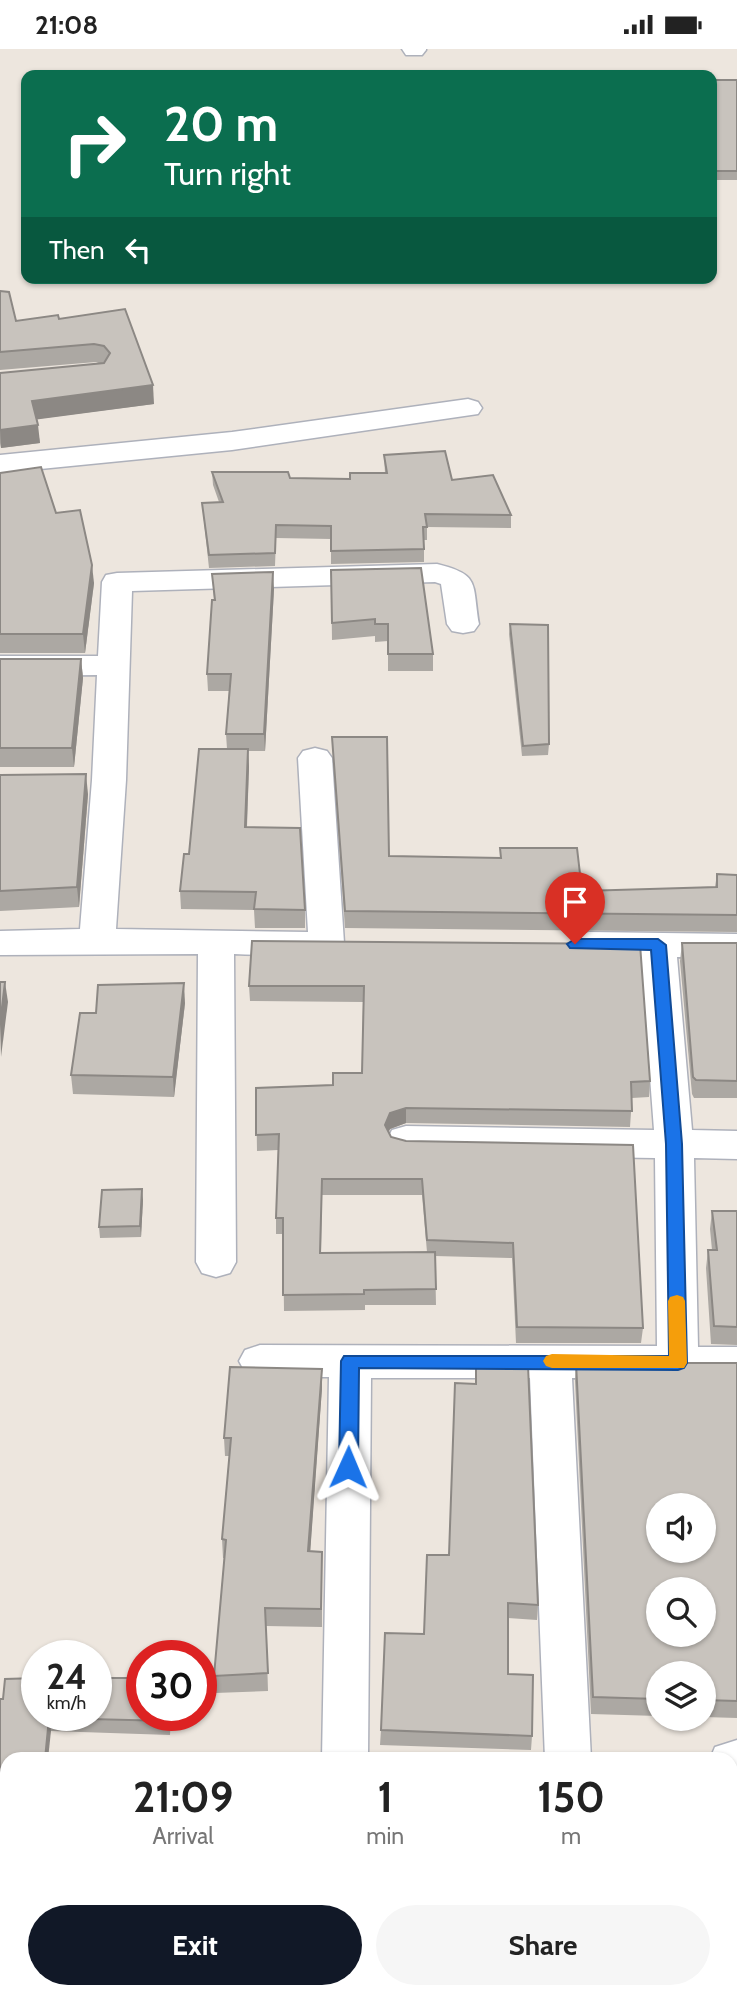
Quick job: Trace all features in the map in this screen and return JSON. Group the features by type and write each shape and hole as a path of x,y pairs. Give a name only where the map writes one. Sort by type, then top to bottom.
{"street":[{"path":"0,464 232,441 468,408"},
{"path":"97,941 95,780 114,665 117,582 437,573 456,579 463,624"},
{"path":"0,666 114,665"},
{"path":"0,943 340,943 315,758"},
{"path":"216,942 216,1262"},
{"path":"561,944 737,946"},
{"path":"658,945 674,1144 678,1363"},
{"path":"406,1140 737,1145"},
{"path":"260,1361 737,1363"},
{"path":"345,1752 350,1361"},
{"path":"550,1361 568,1752"}],"building":[{"path":"717,80 737,80 737,171 717,171"},
{"path":"0,291 9,292 16,321 58,315 59,319 125,309 153,385 32,401 38,425 0,430 0,373 104,363 110,353 104,346 94,344 0,352"},
{"path":"445,451 452,480 493,475 511,515 425,514 427,527 423,527 424,549 331,551 331,526 276,525 275,553 209,555 202,503 223,502 212,472 288,472 290,478 350,479 350,473 387,473 384,455"},
{"path":"41,467 56,513 80,510 92,565 83,634 0,634 0,473"},
{"path":"421,568 433,654 388,654 388,624 375,624 375,619 332,623 331,570"},
{"path":"273,572 264,734 226,734 231,674 207,674 212,600 215,600 212,574"},
{"path":"510,624 548,625 549,744 523,746"},
{"path":"0,659 81,659 72,748 0,748"},
{"path":"332,737 387,737 389,856 501,858 500,848 577,848 582,891 717,887 717,874 737,875 737,915 345,911"},
{"path":"199,749 248,749 245,827 300,828 305,910 254,909 256,892 180,891 184,854 189,854"},
{"path":"86,774 77,887 0,891 0,775"},
{"path":"252,941 640,944 650,1081 631,1082 632,1111 406,1108 390,1113 385,1125 391,1137 406,1141 633,1145 643,1328 517,1327 513,1243 427,1240 422,1179 322,1179 320,1253 435,1252 436,1289 364,1290 364,1294 283,1295 283,1218 276,1218 279,1134 256,1135 256,1088 333,1085 333,1073 362,1073 364,986 249,986"},
{"path":"682,943 737,943 737,1081 696,1080 693,1077"},
{"path":"0,982 5,982 0,1024"},
{"path":"184,983 173,1077 71,1075 80,1013 96,1013 98,985"},
{"path":"142,1189 140,1226 99,1227 102,1190"},
{"path":"712,1211 737,1211 737,1327 714,1326 708,1250 717,1250"},
{"path":"576,1363 737,1363 737,1701 716,1700 716,1661 646,1661 646,1699 593,1697"},
{"path":"476,1365 528,1365 538,1605 508,1603 508,1674 533,1675 532,1736 381,1730 385,1633 424,1634 427,1555 449,1555 455,1383 476,1384"},
{"path":"230,1367 322,1369 308,1551 322,1552 321,1609 265,1608 268,1673 217,1676 217,1642 226,1540 222,1539 231,1438 224,1438"},
{"path":"21,1678 21,1731 48,1731 46,1752 0,1752 0,1699 3,1699 5,1679"},
{"path":"112,1678 126,1678 126,1720 112,1720"}],"slow traffic":[{"path":"552,1361 678,1363 677,1301"}],"route":[{"path":"348,1467 350,1361 678,1363 674,1144 658,945 575,944"}]}
